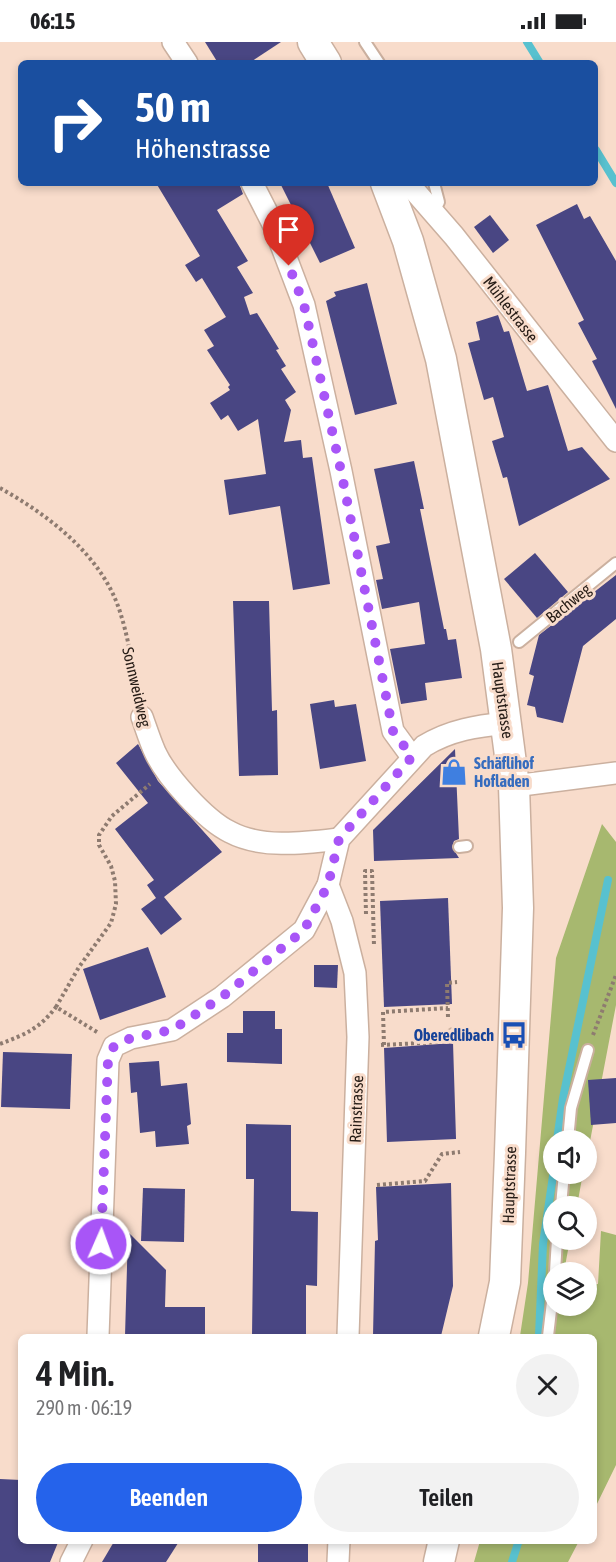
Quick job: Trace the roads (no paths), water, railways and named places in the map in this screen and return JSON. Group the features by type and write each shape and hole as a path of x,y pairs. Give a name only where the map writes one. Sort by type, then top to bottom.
{"street":[{"path":"173,42 185,60"},
{"path":"313,42 324,60"},
{"path":"254,186 274,225 304,305 341,471 393,731 412,757"},
{"name":"Hauptstrasse","path":"387,186 408,241 441,359 496,649 514,786 518,908 511,1141 505,1282 494,1334"},
{"name":"Mühlestrasse","path":"406,186 413,189 433,213 616,441"},
{"name":"Sonnweidweg","path":"142,717 155,752 166,771 197,805 231,833 287,843 339,839"},
{"path":"98,1334 108,1060 114,1046 131,1038 172,1030 222,997 304,930 328,885 339,839 412,757 439,737 464,729 507,723"},
{"path":"514,786 616,773"},
{"name":"Rainstrasse","path":"328,885 342,921 355,973 358,1037 348,1334"},
{"path":"71,1562 80,1544"},
{"path":"338,1562 339,1544"},
{"path":"439,1562 443,1544"}],"lane":[{"path":"364,42 377,60"},
{"path":"433,213 439,202 435,186"},
{"name":"Bachweg","path":"519,642 616,563"},
{"path":"569,1130 571,1108 588,1050"},
{"path":"548,1334 550,1316"}],"waterway":[{"path":"527,42 538,60"},
{"path":"598,153 616,183"},
{"path":"558,1130 608,880"},
{"path":"539,1334 543,1244 552,1184"},
{"path":"512,1562 518,1544"}],"place":[{"name":"Schäflihof Hofladen","path":"454,772"},
{"name":"Oberedlibach","path":"514,1035"}]}
